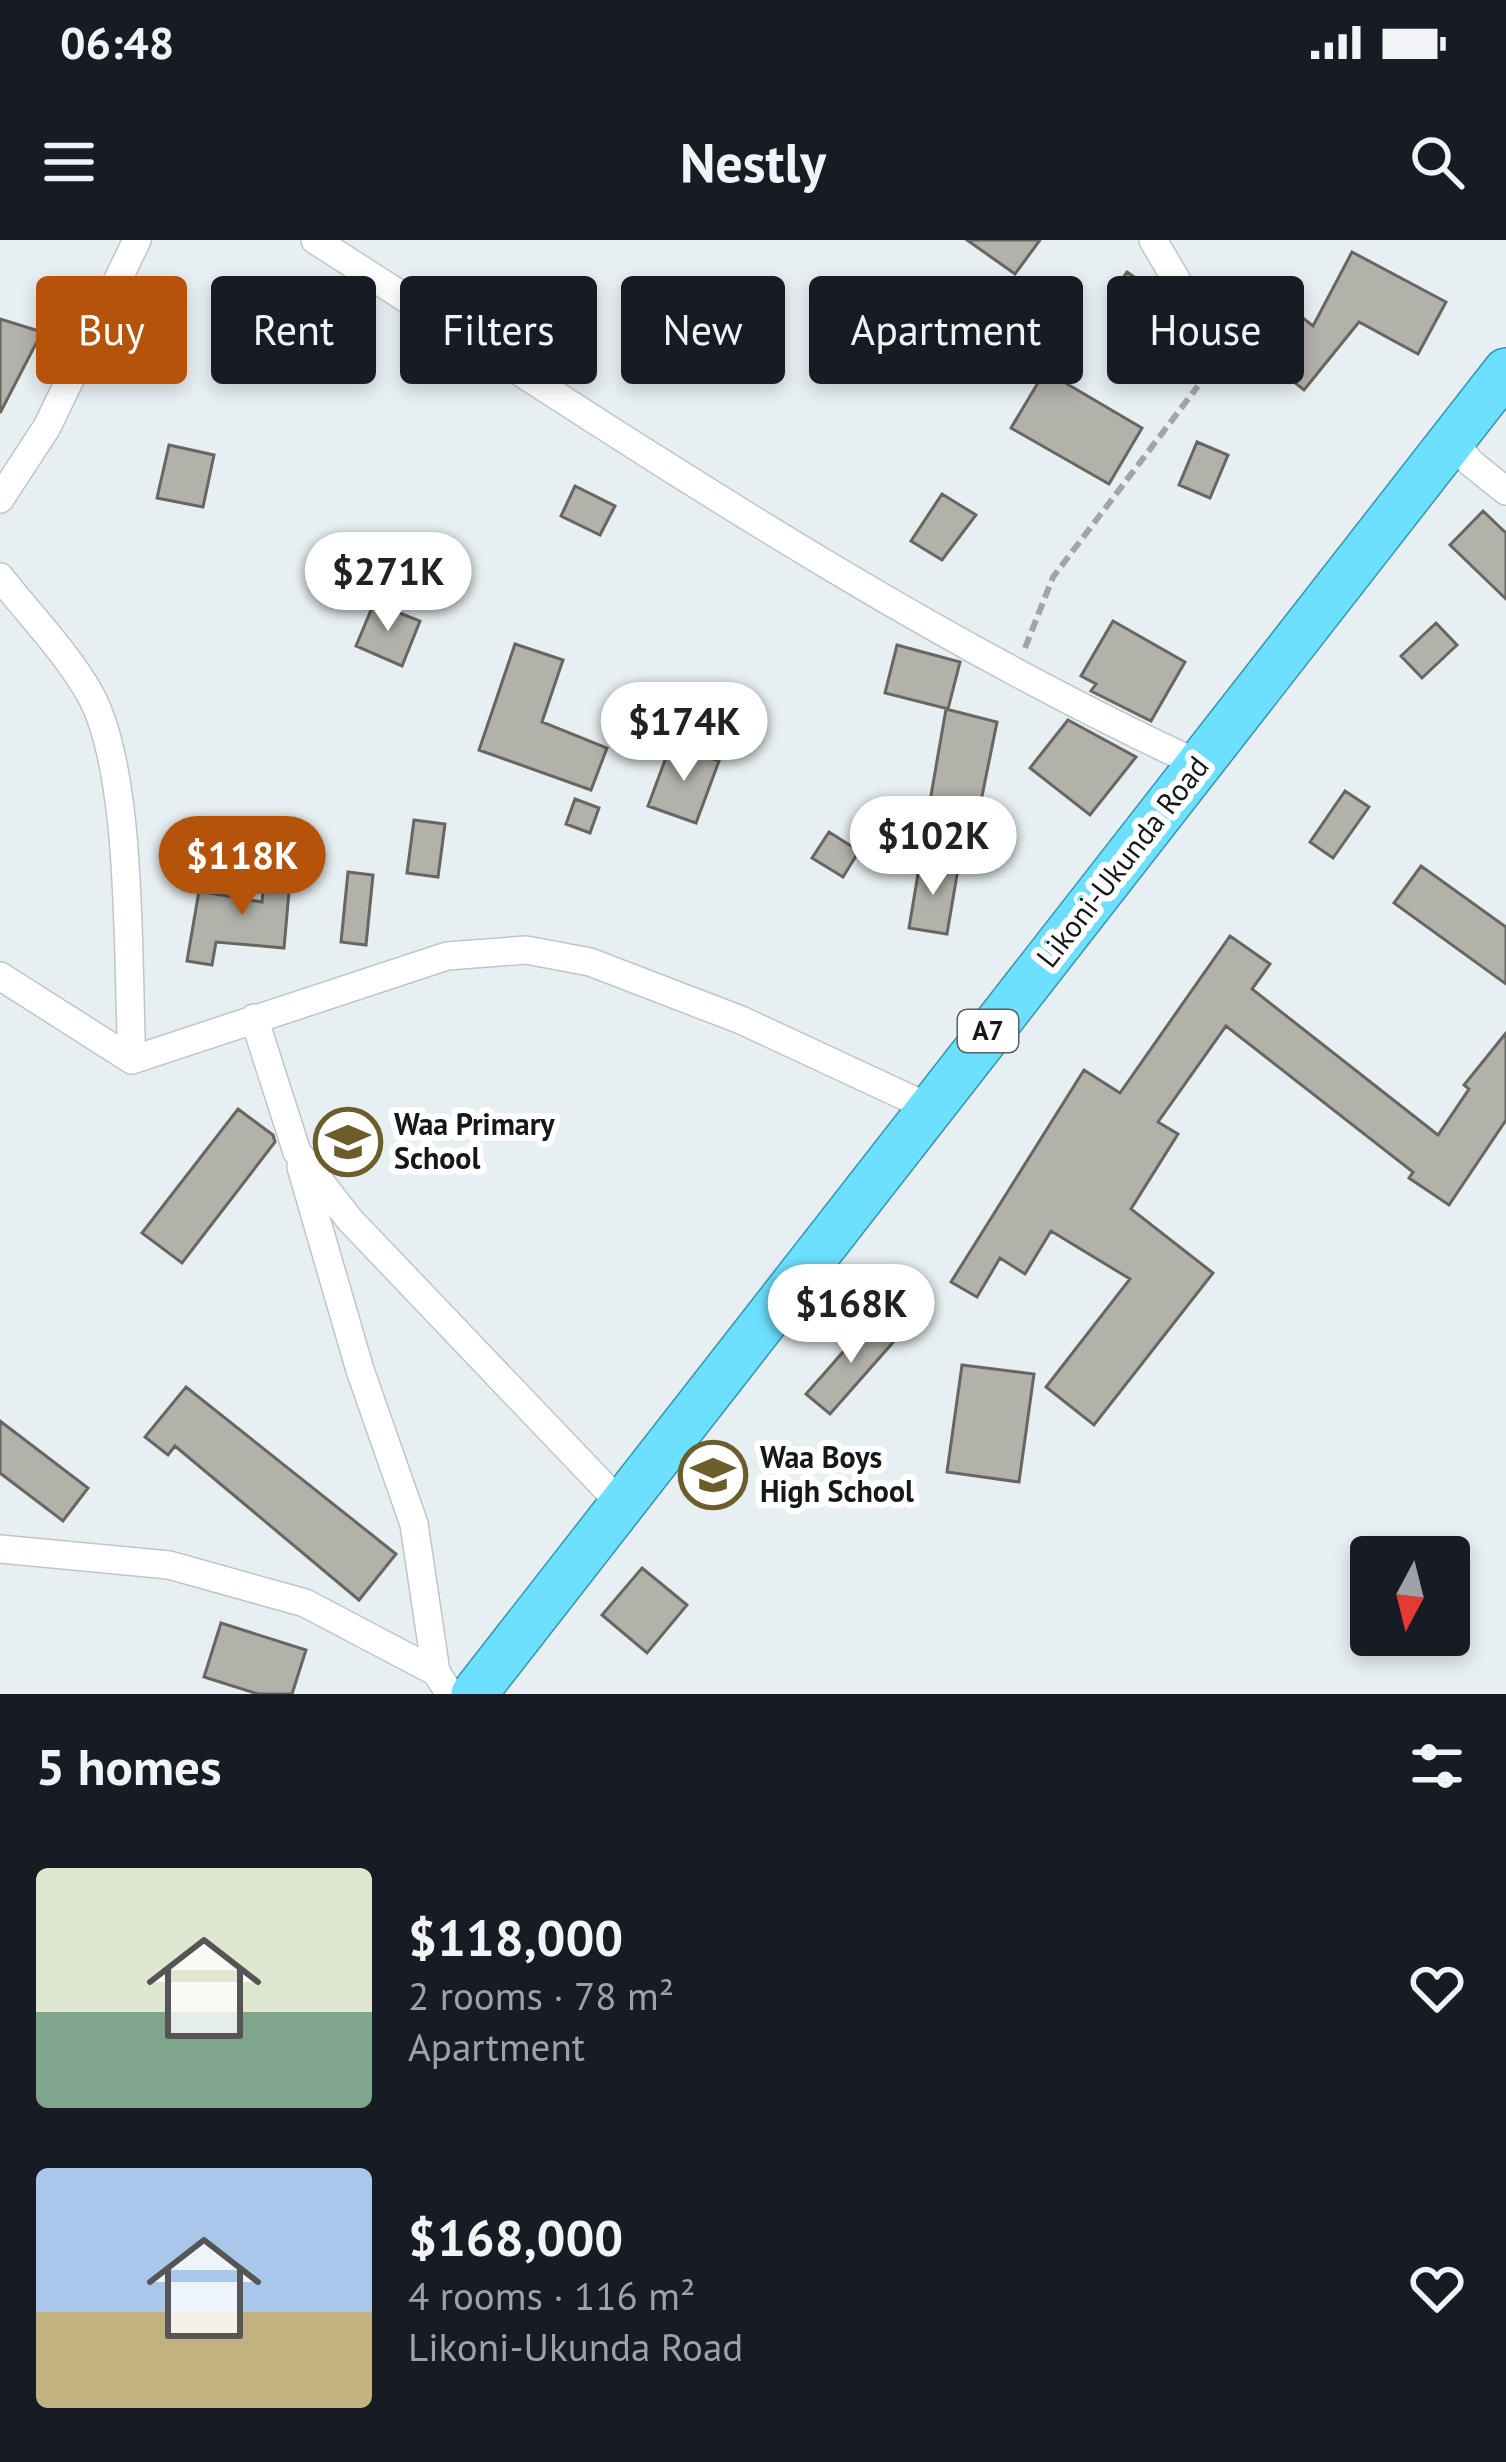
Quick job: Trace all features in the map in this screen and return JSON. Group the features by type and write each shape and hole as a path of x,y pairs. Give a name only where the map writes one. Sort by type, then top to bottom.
{"highway":[{"name":"Likoni-Ukunda Road","path":"453,1687 620,1503 750,1345 928,1108 1506,371"}],"street":[{"path":"0,499 46,427 137,240"},
{"path":"315,240 800,548 1014,675 1201,765"},
{"path":"1154,240 1175,276"},
{"path":"1452,440 1471,463 1506,491"},
{"path":"0,577 90,693 105,731 118,789 132,1060"},
{"path":"132,1060 447,956 526,950 590,962 741,1020 928,1108"},
{"path":"0,976 132,1060"},
{"path":"254,1018 360,1370 414,1524 453,1687"},
{"path":"297,1152 350,1220 620,1503"},
{"path":"0,1549 169,1565 305,1603 453,1687"}],"path":[{"path":"1014,675 1053,577 1199,384"}],"building":[{"path":"967,240 1040,240 1015,274"},
{"path":"1352,252 1446,302 1418,354 1359,322 1304,390 1296,384 1304,384 1304,319 1313,326"},
{"path":"0,319 36,330 36,344 0,413"},
{"path":"1037,384 1067,384 1142,428 1109,484 1011,428"},
{"path":"1197,442 1228,455 1210,498 1179,485"},
{"path":"169,445 214,455 203,507 157,498"},
{"path":"575,486 615,506 600,535 561,516"},
{"path":"942,494 976,515 942,560 911,541"},
{"path":"1483,511 1506,533 1506,599 1450,545"},
{"path":"374,603 420,621 402,666 356,646"},
{"path":"1113,621 1185,662 1151,721 1091,691 1096,684 1081,676"},
{"path":"1436,623 1457,645 1422,678 1401,656"},
{"path":"515,644 563,660 542,722 607,748 591,790 479,750"},
{"path":"897,645 960,662 948,709 885,693"},
{"path":"946,709 997,722 978,816 929,807"},
{"path":"1068,720 1136,757 1090,815 1030,768"},
{"path":"671,744 719,761 696,823 648,806"},
{"path":"1345,791 1369,807 1333,858 1310,842"},
{"path":"575,799 599,808 590,833 566,824"},
{"path":"414,820 445,824 438,877 407,873"},
{"path":"829,832 859,851 843,877 812,858"},
{"path":"920,862 958,869 947,934 909,928"},
{"path":"265,866 291,869 284,948 216,942 212,965 187,961 199,891 262,902"},
{"path":"1421,866 1506,927 1506,984 1394,903"},
{"path":"348,872 373,875 366,945 341,942"},
{"path":"1230,936 1270,964 1252,989 1438,1135 1469,1089 1464,1085 1506,1033 1506,1120 1449,1205 1409,1178 1413,1172 1226,1026 1158,1122 1178,1134 1131,1209 1213,1273 1094,1425 1046,1387 1130,1279 1051,1231 1025,1274 1000,1258 977,1297 951,1282 1084,1070 1120,1093"},
{"path":"238,1109 273,1135 275,1142 182,1263 142,1233"},
{"path":"873,1318 896,1339 830,1414 806,1394"},
{"path":"962,1365 1034,1374 1019,1482 947,1472"},
{"path":"186,1387 396,1554 359,1600 175,1446 168,1455 145,1437"},
{"path":"0,1421 88,1488 63,1521 0,1473"},
{"path":"642,1568 687,1605 647,1653 602,1615"},
{"path":"221,1623 306,1650 292,1694 258,1694 204,1677"}],"place":[{"name":"Waa Primary School","path":"348,1142"},
{"name":"Waa Boys High School","path":"713,1475"}]}
